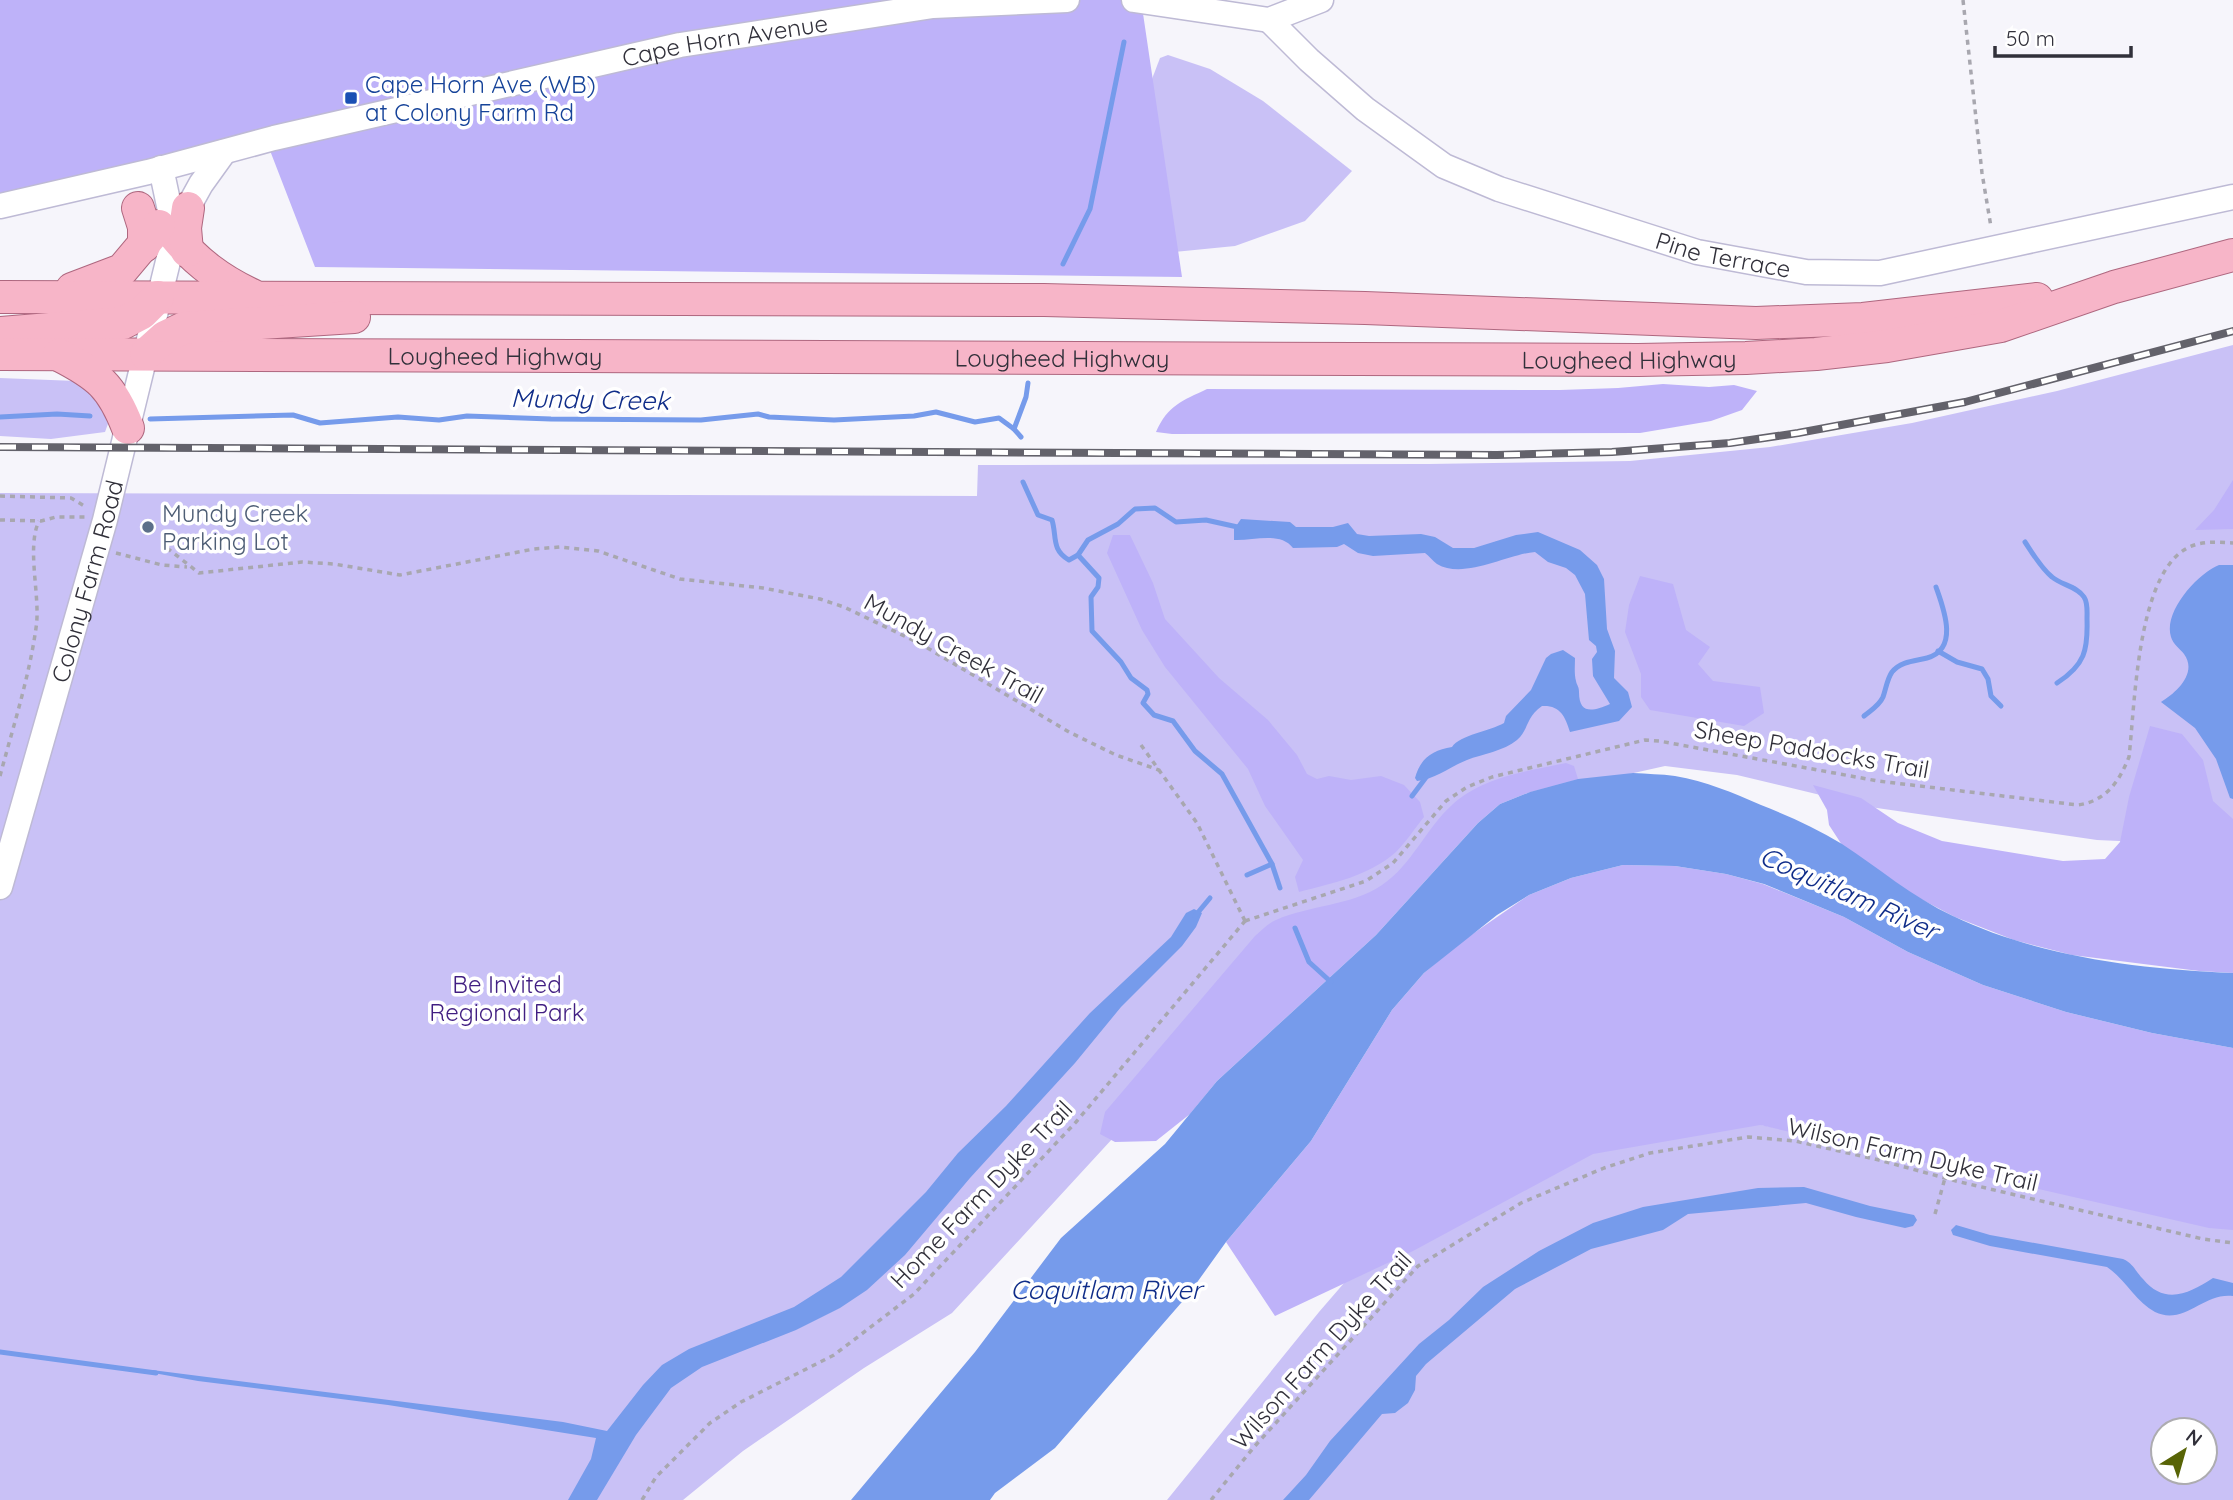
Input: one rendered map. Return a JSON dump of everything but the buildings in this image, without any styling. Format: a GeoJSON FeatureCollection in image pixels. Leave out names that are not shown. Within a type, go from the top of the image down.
{"type":"FeatureCollection","features":[{"type":"Feature","properties":{"kind":"main road","name":"Lougheed Highway"},"geometry":{"type":"LineString","coordinates":[[0,296],[43,296],[164,243],[256,297],[1164,302],[1793,323],[1914,314],[2114,287]]}},
{"type":"Feature","properties":{"kind":"main road"},"geometry":{"type":"LineString","coordinates":[[43,296],[119,272],[164,243]]}},
{"type":"Feature","properties":{"kind":"main road"},"geometry":{"type":"LineString","coordinates":[[164,243],[219,278],[256,297]]}},
{"type":"Feature","properties":{"kind":"main road"},"geometry":{"type":"LineString","coordinates":[[0,333],[123,323],[142,313],[164,243]]}},
{"type":"Feature","properties":{"kind":"main road","name":"Lougheed Highway"},"geometry":{"type":"LineString","coordinates":[[0,354],[1611,360],[1755,358],[1862,349],[2001,326],[2114,287],[2233,256]]}},
{"type":"Feature","properties":{"kind":"main road"},"geometry":{"type":"LineString","coordinates":[[146,354],[165,337],[184,328],[414,314],[600,298]]}},
{"type":"Feature","properties":{"kind":"main road"},"geometry":{"type":"LineString","coordinates":[[58,354],[105,383],[116,398],[128,428]]}},
{"type":"Feature","properties":{"kind":"street","name":"Cape Horn Avenue"},"geometry":{"type":"LineString","coordinates":[[0,206],[154,170],[274,138],[680,45],[933,6],[1067,0]]}},
{"type":"Feature","properties":{"kind":"street"},"geometry":{"type":"LineString","coordinates":[[1134,0],[1269,20],[1321,0]]}},
{"type":"Feature","properties":{"kind":"street","name":"Pine Terrace"},"geometry":{"type":"LineString","coordinates":[[1269,20],[1309,61],[1365,109],[1444,166],[1499,189],[1697,252],[1806,272],[1880,273],[2233,197]]}},
{"type":"Feature","properties":{"kind":"street"},"geometry":{"type":"LineString","coordinates":[[101,182],[164,243],[224,152]]}},
{"type":"Feature","properties":{"kind":"street","name":"Colony Farm Road"},"geometry":{"type":"LineString","coordinates":[[0,887],[105,520],[146,354],[164,243],[154,170]]}},
{"type":"Feature","properties":{"kind":"path"},"geometry":{"type":"LineString","coordinates":[[1963,0],[1982,173],[1994,248]]}},
{"type":"Feature","properties":{"kind":"path"},"geometry":{"type":"LineString","coordinates":[[0,496],[71,498],[105,520]]}},
{"type":"Feature","properties":{"kind":"path"},"geometry":{"type":"LineString","coordinates":[[0,520],[39,521],[57,517],[105,520]]}},
{"type":"Feature","properties":{"kind":"path"},"geometry":{"type":"LineString","coordinates":[[0,776],[19,708],[37,626],[34,536],[39,521]]}},
{"type":"Feature","properties":{"kind":"path","name":"Sheep Paddocks Trail"},"geometry":{"type":"LineString","coordinates":[[1245,921],[1366,881],[1379,874],[1393,863],[1447,801],[1467,787],[1492,777],[1645,740],[1659,740],[1878,781],[2078,805],[2091,803],[2112,789],[2129,757],[2144,628],[2157,584],[2171,562],[2189,548],[2207,542],[2233,543]]}},
{"type":"Feature","properties":{"kind":"path","name":"Mundy Creek Trail"},"geometry":{"type":"LineString","coordinates":[[115,553],[162,565],[189,567],[202,573],[302,562],[334,564],[400,575],[534,549],[560,547],[598,551],[680,579],[793,593],[844,607],[919,643],[1069,732],[1116,755],[1159,770]]}},
{"type":"Feature","properties":{"kind":"path"},"geometry":{"type":"LineString","coordinates":[[167,548],[189,567]]}},
{"type":"Feature","properties":{"kind":"path"},"geometry":{"type":"LineString","coordinates":[[1141,745],[1197,823],[1245,921]]}},
{"type":"Feature","properties":{"kind":"path","name":"Home Farm Dyke Trail"},"geometry":{"type":"LineString","coordinates":[[642,1500],[656,1477],[710,1423],[741,1402],[834,1355],[914,1294],[1076,1122],[1245,921]]}},
{"type":"Feature","properties":{"kind":"path","name":"Wilson Farm Dyke Trail"},"geometry":{"type":"LineString","coordinates":[[1211,1500],[1254,1447],[1418,1266],[1521,1203],[1562,1184],[1650,1153],[1748,1137],[1795,1141],[2203,1239],[2233,1243]]}},
{"type":"Feature","properties":{"kind":"path"},"geometry":{"type":"LineString","coordinates":[[1935,1214],[1945,1178]]}},
{"type":"Feature","properties":{"kind":"green space"},"geometry":{"type":"Polygon","coordinates":[[[1168,55],[1210,69],[1263,101],[1352,171],[1305,221],[1235,246],[1164,253],[1144,100],[1160,58],[1168,55]]]}},
{"type":"Feature","properties":{"kind":"green space","name":"Be Invited Regional Park"},"geometry":{"type":"Polygon","coordinates":[[[2233,345],[2233,855],[2208,845],[2097,840],[1870,807],[1737,775],[1665,766],[1598,781],[1490,799],[1390,914],[1286,950],[952,1313],[864,1368],[743,1451],[683,1500],[0,1500],[0,493],[977,496],[978,465],[1630,461],[1770,447],[1912,423],[2057,391],[2233,345]]]}},
{"type":"Feature","properties":{"kind":"green space"},"geometry":{"type":"Polygon","coordinates":[[[0,378],[76,381],[90,386],[109,421],[105,432],[51,439],[0,436],[0,378]]]}},
{"type":"Feature","properties":{"kind":"green space"},"geometry":{"type":"Polygon","coordinates":[[[1691,1112],[2233,1213],[2233,1500],[1167,1500],[1370,1253],[1498,1170],[1691,1112]]]}},
{"type":"Feature","properties":{"kind":"shaded area"},"geometry":{"type":"Polygon","coordinates":[[[0,0],[1141,0],[1182,277],[315,267],[264,135],[0,197],[0,0]]]}},
{"type":"Feature","properties":{"kind":"shaded area"},"geometry":{"type":"Polygon","coordinates":[[[1663,384],[1709,387],[1734,385],[1757,391],[1742,410],[1711,421],[1640,433],[1156,432],[1171,410],[1207,389],[1560,390],[1663,384]]]}},
{"type":"Feature","properties":{"kind":"shaded area"},"geometry":{"type":"Polygon","coordinates":[[[2233,480],[2233,529],[2195,530],[2214,510],[2233,480]]]}},
{"type":"Feature","properties":{"kind":"shaded area"},"geometry":{"type":"Polygon","coordinates":[[[1113,535],[1130,535],[1153,583],[1165,619],[1219,678],[1268,720],[1297,755],[1307,774],[1317,779],[1329,776],[1351,780],[1381,776],[1404,785],[1420,802],[1424,817],[1396,852],[1362,873],[1299,892],[1295,877],[1303,860],[1265,806],[1248,769],[1165,667],[1142,630],[1107,553],[1113,535]]]}},
{"type":"Feature","properties":{"kind":"shaded area"},"geometry":{"type":"Polygon","coordinates":[[[1640,576],[1673,584],[1686,630],[1710,647],[1698,664],[1713,681],[1760,687],[1764,713],[1744,726],[1650,710],[1641,697],[1641,674],[1625,632],[1629,605],[1640,576]]]}},
{"type":"Feature","properties":{"kind":"shaded area"},"geometry":{"type":"Polygon","coordinates":[[[2150,726],[2182,734],[2203,760],[2213,801],[2233,819],[2233,973],[2072,955],[2014,940],[1955,917],[1915,896],[1842,845],[1829,825],[1827,810],[1813,785],[1861,798],[1898,823],[1942,841],[2063,861],[2105,859],[2120,842],[2129,797],[2150,726]]]}},
{"type":"Feature","properties":{"kind":"shaded area"},"geometry":{"type":"Polygon","coordinates":[[[1566,763],[1574,766],[1578,779],[1530,792],[1500,804],[1478,823],[1376,935],[1217,1081],[1190,1114],[1156,1141],[1115,1142],[1100,1134],[1105,1112],[1255,936],[1273,921],[1370,892],[1393,877],[1443,814],[1464,795],[1506,776],[1566,763]]]}},
{"type":"Feature","properties":{"kind":"shaded area"},"geometry":{"type":"Polygon","coordinates":[[[1623,865],[1675,866],[1726,874],[1763,884],[1844,917],[1908,952],[1983,985],[2066,1012],[2152,1033],[2233,1048],[2233,1230],[2209,1228],[1760,1125],[1593,1154],[1413,1251],[1275,1316],[1226,1242],[1311,1141],[1392,1010],[1424,973],[1461,942],[1529,895],[1571,878],[1623,865]]]}},
{"type":"Feature","properties":{"kind":"water"},"geometry":{"type":"Polygon","coordinates":[[[1241,519],[1290,522],[1296,527],[1333,527],[1348,523],[1357,534],[1421,534],[1435,537],[1453,548],[1474,548],[1516,535],[1538,532],[1580,550],[1597,565],[1604,579],[1607,629],[1615,651],[1614,678],[1628,692],[1632,707],[1619,721],[1570,732],[1561,713],[1553,707],[1542,706],[1533,715],[1521,736],[1512,744],[1417,781],[1415,778],[1420,766],[1433,753],[1504,723],[1506,716],[1531,690],[1546,658],[1551,654],[1563,650],[1575,658],[1575,678],[1584,708],[1592,710],[1610,704],[1593,676],[1592,659],[1597,652],[1596,646],[1589,640],[1585,594],[1575,575],[1566,568],[1548,562],[1535,552],[1460,569],[1437,564],[1425,553],[1373,556],[1358,553],[1344,544],[1337,547],[1293,548],[1274,538],[1234,540],[1234,529],[1241,519]]]}},
{"type":"Feature","properties":{"kind":"water"},"geometry":{"type":"Polygon","coordinates":[[[2219,565],[2233,565],[2233,799],[2230,798],[2216,759],[2195,728],[2161,702],[2179,688],[2188,668],[2188,661],[2171,637],[2172,616],[2192,585],[2219,565]]]}},
{"type":"Feature","properties":{"kind":"water","name":"Coquitlam River"},"geometry":{"type":"Polygon","coordinates":[[[1633,773],[1670,775],[1698,781],[1792,818],[1842,844],[1938,908],[2020,942],[2126,964],[2233,973],[2233,1048],[2152,1033],[2066,1012],[1983,985],[1908,952],[1844,917],[1764,884],[1726,874],[1675,866],[1623,865],[1571,878],[1529,895],[1497,915],[1424,973],[1392,1010],[1311,1141],[1226,1242],[1188,1295],[1055,1448],[995,1493],[990,1500],[851,1500],[975,1352],[1061,1238],[1165,1144],[1217,1081],[1376,935],[1478,823],[1500,804],[1530,792],[1578,779],[1633,773]]]}},
{"type":"Feature","properties":{"kind":"water"},"geometry":{"type":"Polygon","coordinates":[[[1194,909],[1202,913],[1196,927],[1182,946],[1121,1007],[905,1255],[867,1290],[840,1308],[796,1330],[702,1367],[671,1388],[636,1435],[597,1500],[568,1500],[591,1459],[596,1438],[388,1405],[198,1381],[148,1372],[152,1370],[563,1422],[607,1431],[662,1365],[689,1349],[794,1307],[841,1277],[926,1192],[958,1153],[1006,1106],[1090,1013],[1171,937],[1186,913],[1194,909]]]}},
{"type":"Feature","properties":{"kind":"water"},"geometry":{"type":"Polygon","coordinates":[[[1804,1187],[1870,1206],[1914,1215],[1917,1220],[1913,1226],[1905,1228],[1806,1203],[1688,1214],[1663,1230],[1591,1249],[1515,1289],[1426,1364],[1416,1376],[1415,1390],[1408,1403],[1395,1413],[1382,1414],[1309,1500],[1283,1500],[1306,1475],[1330,1441],[1419,1344],[1483,1287],[1539,1251],[1593,1223],[1643,1207],[1758,1188],[1804,1187]]]}},
{"type":"Feature","properties":{"kind":"water"},"geometry":{"type":"Polygon","coordinates":[[[1956,1225],[1990,1235],[2123,1259],[2132,1265],[2151,1287],[2169,1295],[2187,1292],[2213,1278],[2233,1283],[2233,1296],[2213,1299],[2175,1315],[2165,1315],[2148,1308],[2107,1267],[1990,1246],[1953,1235],[1951,1230],[1956,1225]]]}},
{"type":"Feature","properties":{"kind":"waterway"},"geometry":{"type":"LineString","coordinates":[[1063,264],[1090,209],[1124,42]]}},
{"type":"Feature","properties":{"kind":"waterway"},"geometry":{"type":"LineString","coordinates":[[1014,429],[1026,397],[1028,383]]}},
{"type":"Feature","properties":{"kind":"waterway","name":"Mundy Creek"},"geometry":{"type":"LineString","coordinates":[[150,419],[293,415],[320,423],[398,417],[439,420],[467,416],[701,420],[758,414],[769,417],[834,420],[914,416],[936,412],[975,422],[999,418],[1021,437]]}},
{"type":"Feature","properties":{"kind":"waterway","name":"Mundy Creek"},"geometry":{"type":"LineString","coordinates":[[0,417],[57,414],[90,416]]}},
{"type":"Feature","properties":{"kind":"waterway"},"geometry":{"type":"LineString","coordinates":[[1023,482],[1038,515],[1052,520],[1059,552],[1069,560],[1078,555],[1099,578],[1098,587],[1091,597],[1092,631],[1121,662],[1131,678],[1147,690],[1148,694],[1143,703],[1154,715],[1173,721],[1195,751],[1222,774],[1272,864],[1280,888]]}},
{"type":"Feature","properties":{"kind":"waterway"},"geometry":{"type":"LineString","coordinates":[[1078,555],[1088,540],[1118,524],[1135,509],[1155,508],[1176,522],[1206,520],[1242,528]]}},
{"type":"Feature","properties":{"kind":"waterway"},"geometry":{"type":"LineString","coordinates":[[2025,542],[2048,573],[2077,590],[2086,602],[2087,640],[2083,656],[2074,670],[2057,683]]}},
{"type":"Feature","properties":{"kind":"waterway"},"geometry":{"type":"LineString","coordinates":[[1864,716],[1881,700],[1896,668],[1927,658],[1943,646],[1946,637],[1945,616],[1936,587]]}},
{"type":"Feature","properties":{"kind":"waterway"},"geometry":{"type":"LineString","coordinates":[[1938,651],[1957,662],[1982,669],[1988,679],[1991,696],[2001,706]]}},
{"type":"Feature","properties":{"kind":"waterway"},"geometry":{"type":"LineString","coordinates":[[1412,796],[1427,776]]}},
{"type":"Feature","properties":{"kind":"waterway"},"geometry":{"type":"LineString","coordinates":[[1247,875],[1272,864]]}},
{"type":"Feature","properties":{"kind":"waterway"},"geometry":{"type":"LineString","coordinates":[[1195,916],[1210,898]]}},
{"type":"Feature","properties":{"kind":"waterway"},"geometry":{"type":"LineString","coordinates":[[1295,928],[1309,962],[1331,982]]}},
{"type":"Feature","properties":{"kind":"waterway"},"geometry":{"type":"LineString","coordinates":[[0,1352],[156,1373]]}},
{"type":"Feature","properties":{"kind":"railway"},"geometry":{"type":"LineString","coordinates":[[0,447],[1497,455],[1612,452],[1730,443],[1965,402],[2233,331]]}},
{"type":"Feature","properties":{"kind":"place","name":"Cape Horn Ave (WB) at Colony Farm Rd"},"geometry":{"type":"Point","coordinates":[351,98]}},
{"type":"Feature","properties":{"kind":"place","name":"Mundy Creek Parking Lot"},"geometry":{"type":"Point","coordinates":[148,527]}}]}
